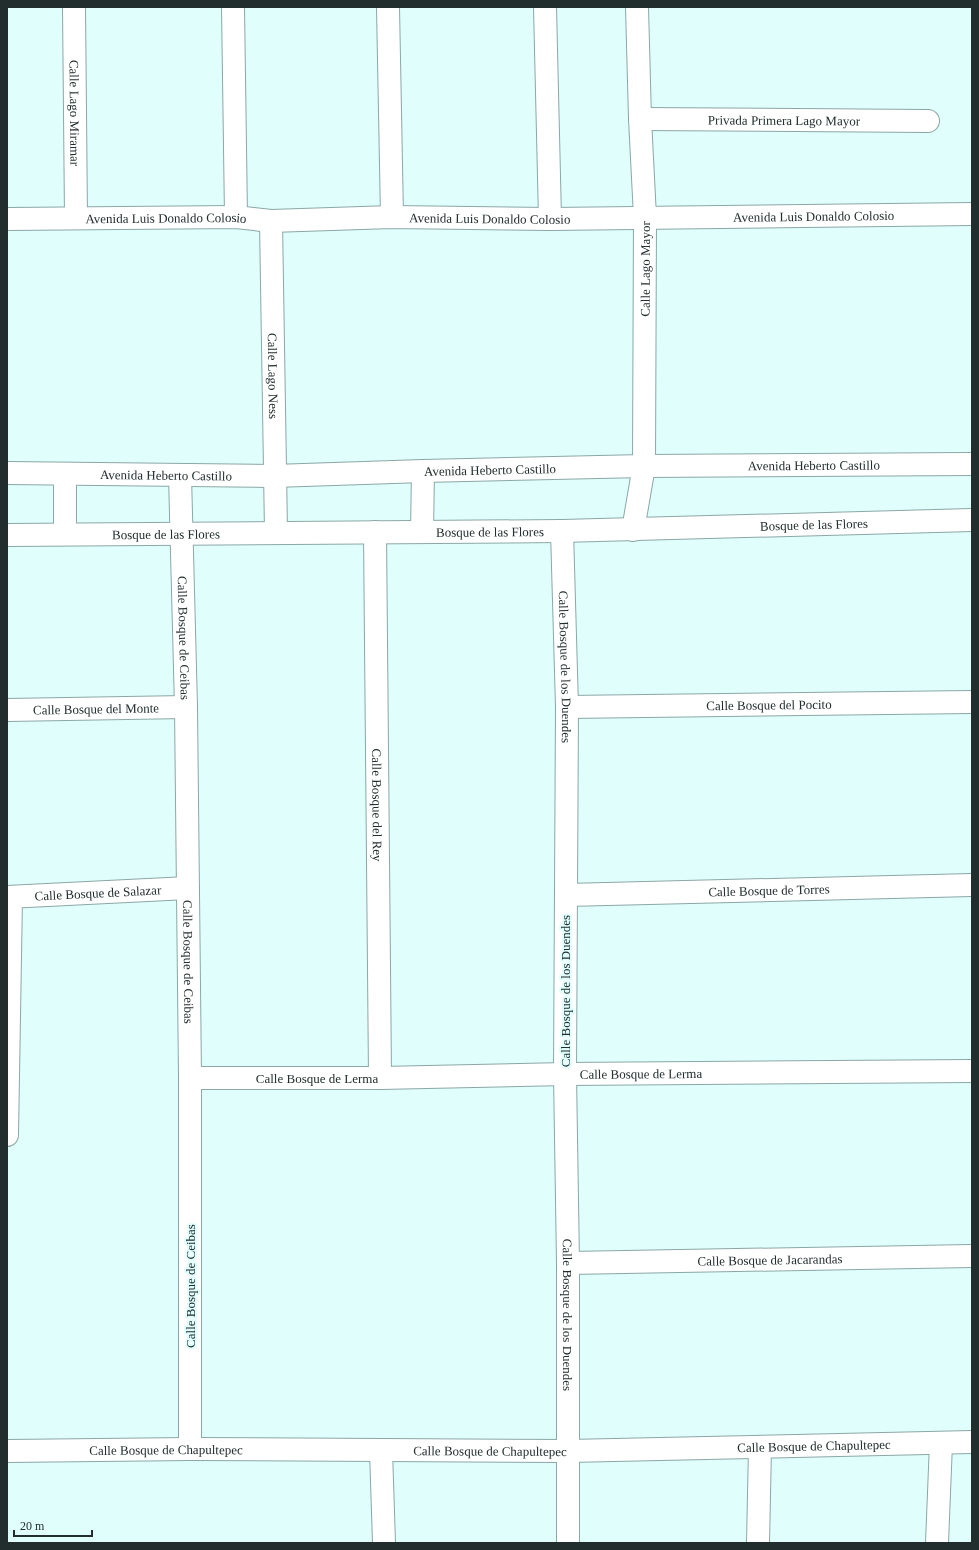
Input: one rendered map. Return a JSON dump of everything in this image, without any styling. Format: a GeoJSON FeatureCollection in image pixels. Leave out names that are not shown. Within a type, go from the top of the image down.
{"type":"FeatureCollection","features":[{"type":"Feature","properties":{"kind":"street","name":"Calle Lago Miramar"},"geometry":{"type":"LineString","coordinates":[[74,7],[76,218]]}},
{"type":"Feature","properties":{"kind":"street"},"geometry":{"type":"LineString","coordinates":[[233,7],[236,217]]}},
{"type":"Feature","properties":{"kind":"street"},"geometry":{"type":"LineString","coordinates":[[388,7],[392,217]]}},
{"type":"Feature","properties":{"kind":"street"},"geometry":{"type":"LineString","coordinates":[[545,7],[550,219]]}},
{"type":"Feature","properties":{"kind":"street","name":"Calle Lago Mayor"},"geometry":{"type":"LineString","coordinates":[[633,530],[644,466],[645,217],[640,119],[637,7]]}},
{"type":"Feature","properties":{"kind":"street","name":"Privada Primera Lago Mayor"},"geometry":{"type":"LineString","coordinates":[[640,119],[928,121]]}},
{"type":"Feature","properties":{"kind":"street","name":"Avenida Luis Donaldo Colosio"},"geometry":{"type":"LineString","coordinates":[[7,219],[236,217],[271,221],[392,217],[550,219],[972,214]]}},
{"type":"Feature","properties":{"kind":"street","name":"Calle Lago Ness"},"geometry":{"type":"LineString","coordinates":[[271,221],[276,532]]}},
{"type":"Feature","properties":{"kind":"street","name":"Avenida Heberto Castillo"},"geometry":{"type":"LineString","coordinates":[[7,473],[274,476],[644,466],[972,464]]}},
{"type":"Feature","properties":{"kind":"street"},"geometry":{"type":"LineString","coordinates":[[422,532],[423,471]]}},
{"type":"Feature","properties":{"kind":"street"},"geometry":{"type":"LineString","coordinates":[[64,534],[65,474]]}},
{"type":"Feature","properties":{"kind":"street","name":"Calle Bosque de Ceibas"},"geometry":{"type":"LineString","coordinates":[[180,475],[186,707],[190,1078],[190,1449]]}},
{"type":"Feature","properties":{"kind":"street","name":"Bosque de las Flores"},"geometry":{"type":"LineString","coordinates":[[7,535],[633,530],[972,520]]}},
{"type":"Feature","properties":{"kind":"street","name":"Calle Bosque de los Duendes"},"geometry":{"type":"LineString","coordinates":[[562,531],[567,707],[565,1074],[568,1263],[568,1543]]}},
{"type":"Feature","properties":{"kind":"street","name":"Calle Bosque del Rey"},"geometry":{"type":"LineString","coordinates":[[375,532],[380,1078]]}},
{"type":"Feature","properties":{"kind":"street","name":"Calle Bosque del Pocito"},"geometry":{"type":"LineString","coordinates":[[567,707],[972,702]]}},
{"type":"Feature","properties":{"kind":"street","name":"Calle Bosque del Monte"},"geometry":{"type":"LineString","coordinates":[[7,710],[186,707]]}},
{"type":"Feature","properties":{"kind":"street","name":"Calle Bosque de Torres"},"geometry":{"type":"LineString","coordinates":[[566,895],[972,885]]}},
{"type":"Feature","properties":{"kind":"street","name":"Calle Bosque de Salazar"},"geometry":{"type":"LineString","coordinates":[[9,897],[188,888]]}},
{"type":"Feature","properties":{"kind":"street"},"geometry":{"type":"LineString","coordinates":[[7,1135],[9,897]]}},
{"type":"Feature","properties":{"kind":"street","name":"Calle Bosque de Lerma"},"geometry":{"type":"LineString","coordinates":[[190,1078],[380,1078],[565,1074],[972,1071]]}},
{"type":"Feature","properties":{"kind":"street","name":"Calle Bosque de Jacarandas"},"geometry":{"type":"LineString","coordinates":[[568,1263],[972,1256]]}},
{"type":"Feature","properties":{"kind":"street","name":"Calle Bosque de Chapultepec"},"geometry":{"type":"LineString","coordinates":[[7,1451],[190,1449],[568,1451],[972,1442]]}},
{"type":"Feature","properties":{"kind":"street"},"geometry":{"type":"LineString","coordinates":[[937,1543],[941,1443]]}},
{"type":"Feature","properties":{"kind":"street"},"geometry":{"type":"LineString","coordinates":[[758,1543],[760,1447]]}},
{"type":"Feature","properties":{"kind":"street"},"geometry":{"type":"LineString","coordinates":[[381,1450],[384,1543]]}}]}
